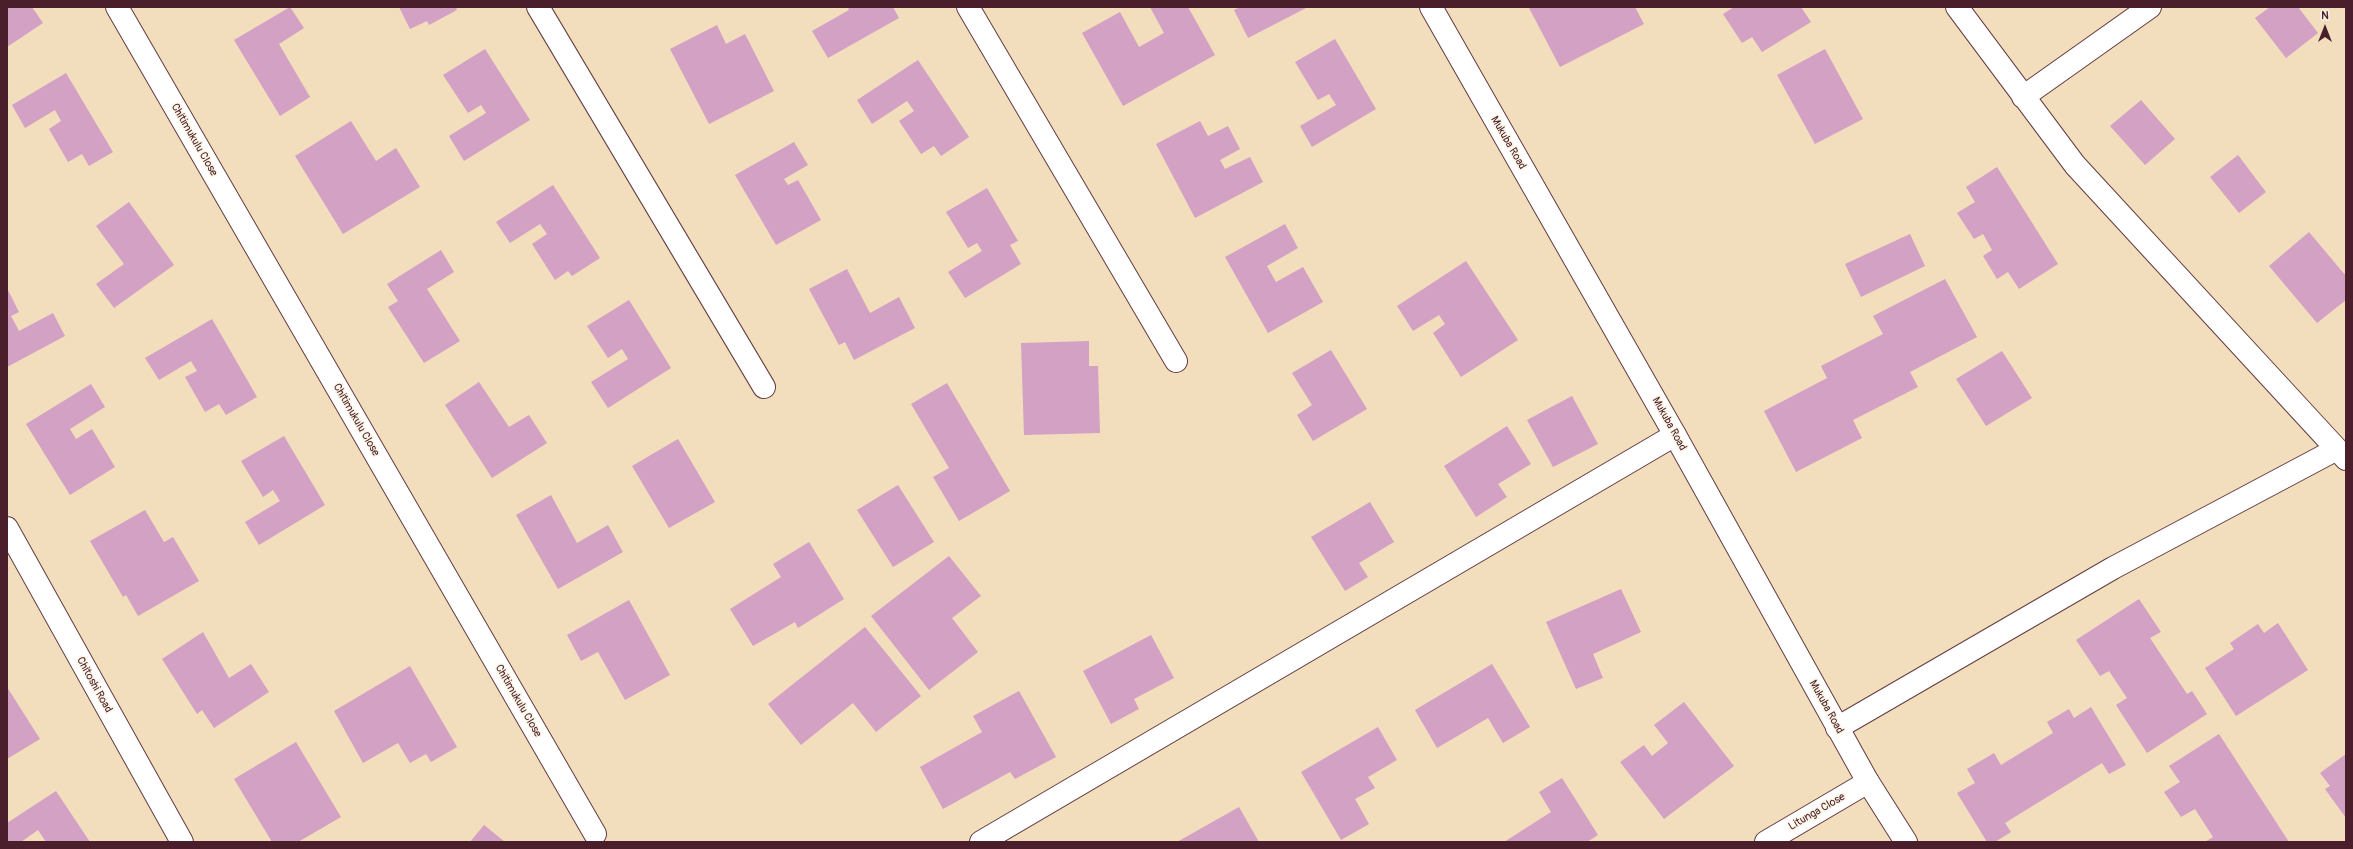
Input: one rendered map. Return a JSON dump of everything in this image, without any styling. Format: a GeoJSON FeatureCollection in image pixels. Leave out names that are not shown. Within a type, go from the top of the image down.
{"type":"FeatureCollection","features":[{"type":"Feature","properties":{"kind":"street","name":"Chitimukulu Close"},"geometry":{"type":"LineString","coordinates":[[117,7],[595,834]]}},
{"type":"Feature","properties":{"kind":"street"},"geometry":{"type":"LineString","coordinates":[[538,7],[764,387]]}},
{"type":"Feature","properties":{"kind":"street"},"geometry":{"type":"LineString","coordinates":[[968,7],[1176,361]]}},
{"type":"Feature","properties":{"kind":"street","name":"Mukuba Road"},"geometry":{"type":"LineString","coordinates":[[1431,7],[1675,435],[1868,782],[1906,842]]}},
{"type":"Feature","properties":{"kind":"street"},"geometry":{"type":"LineString","coordinates":[[1838,728],[2112,568],[2341,454],[2075,166],[1957,7]]}},
{"type":"Feature","properties":{"kind":"street"},"geometry":{"type":"LineString","coordinates":[[2024,97],[2150,7]]}},
{"type":"Feature","properties":{"kind":"street"},"geometry":{"type":"LineString","coordinates":[[981,842],[1675,435]]}},
{"type":"Feature","properties":{"kind":"street","name":"Chitoshi Road"},"geometry":{"type":"LineString","coordinates":[[7,528],[182,842]]}},
{"type":"Feature","properties":{"kind":"street","name":"Litunga Close"},"geometry":{"type":"LineString","coordinates":[[1766,842],[1868,782]]}},
{"type":"Feature","properties":{"kind":"building"},"geometry":{"type":"Polygon","coordinates":[[[7,7],[32,7],[43,23],[7,47],[7,7]]]}},
{"type":"Feature","properties":{"kind":"building"},"geometry":{"type":"Polygon","coordinates":[[[290,7],[304,28],[279,44],[310,97],[280,116],[234,40],[290,7]]]}},
{"type":"Feature","properties":{"kind":"building"},"geometry":{"type":"Polygon","coordinates":[[[399,7],[456,7],[457,10],[429,25],[427,21],[410,29],[399,7]]]}},
{"type":"Feature","properties":{"kind":"building"},"geometry":{"type":"Polygon","coordinates":[[[848,7],[893,7],[899,18],[828,58],[812,31],[849,10],[848,7]]]}},
{"type":"Feature","properties":{"kind":"building"},"geometry":{"type":"Polygon","coordinates":[[[1150,7],[1188,7],[1215,55],[1123,106],[1082,33],[1120,12],[1139,47],[1164,33],[1150,7]]]}},
{"type":"Feature","properties":{"kind":"building"},"geometry":{"type":"Polygon","coordinates":[[[1240,7],[1308,7],[1248,38],[1234,10],[1240,7]]]}},
{"type":"Feature","properties":{"kind":"building"},"geometry":{"type":"Polygon","coordinates":[[[1635,7],[1644,24],[1560,67],[1529,8],[1635,7]]]}},
{"type":"Feature","properties":{"kind":"building"},"geometry":{"type":"Polygon","coordinates":[[[1734,7],[1801,7],[1811,22],[1762,52],[1752,37],[1742,43],[1723,14],[1734,7]]]}},
{"type":"Feature","properties":{"kind":"building"},"geometry":{"type":"Polygon","coordinates":[[[2270,7],[2298,7],[2318,33],[2286,58],[2255,18],[2270,7]]]}},
{"type":"Feature","properties":{"kind":"building"},"geometry":{"type":"Polygon","coordinates":[[[717,25],[726,44],[745,34],[774,91],[709,124],[670,49],[717,25]]]}},
{"type":"Feature","properties":{"kind":"building"},"geometry":{"type":"Polygon","coordinates":[[[1335,39],[1376,109],[1312,147],[1300,126],[1336,105],[1329,94],[1318,100],[1295,62],[1335,39]]]}},
{"type":"Feature","properties":{"kind":"building"},"geometry":{"type":"Polygon","coordinates":[[[485,49],[530,120],[464,161],[449,136],[486,113],[481,105],[468,113],[443,75],[485,49]]]}},
{"type":"Feature","properties":{"kind":"building"},"geometry":{"type":"Polygon","coordinates":[[[1825,49],[1863,119],[1815,144],[1777,75],[1825,49]]]}},
{"type":"Feature","properties":{"kind":"building"},"geometry":{"type":"Polygon","coordinates":[[[918,60],[969,137],[941,156],[934,146],[921,154],[899,121],[914,111],[907,101],[872,124],[857,100],[918,60]]]}},
{"type":"Feature","properties":{"kind":"building"},"geometry":{"type":"Polygon","coordinates":[[[66,73],[113,152],[89,166],[82,154],[68,162],[49,129],[61,121],[55,110],[25,128],[12,105],[66,73]]]}},
{"type":"Feature","properties":{"kind":"building"},"geometry":{"type":"Polygon","coordinates":[[[2141,100],[2175,139],[2145,165],[2110,126],[2141,100]]]}},
{"type":"Feature","properties":{"kind":"building"},"geometry":{"type":"Polygon","coordinates":[[[351,121],[376,161],[396,148],[420,187],[343,234],[295,156],[351,121]]]}},
{"type":"Feature","properties":{"kind":"building"},"geometry":{"type":"Polygon","coordinates":[[[1200,121],[1208,136],[1228,126],[1240,149],[1220,160],[1225,169],[1250,157],[1263,182],[1195,218],[1156,144],[1200,121]]]}},
{"type":"Feature","properties":{"kind":"building"},"geometry":{"type":"Polygon","coordinates":[[[794,142],[808,165],[784,179],[788,185],[798,180],[821,220],[776,245],[735,175],[794,142]]]}},
{"type":"Feature","properties":{"kind":"building"},"geometry":{"type":"Polygon","coordinates":[[[2238,155],[2266,192],[2239,213],[2210,177],[2238,155]]]}},
{"type":"Feature","properties":{"kind":"building"},"geometry":{"type":"Polygon","coordinates":[[[1997,167],[2058,264],[2019,289],[2008,272],[1997,279],[1983,256],[1992,250],[1983,234],[1974,239],[1957,213],[1975,202],[1966,187],[1997,167]]]}},
{"type":"Feature","properties":{"kind":"building"},"geometry":{"type":"Polygon","coordinates":[[[553,185],[600,258],[572,276],[568,271],[555,280],[532,244],[547,234],[540,224],[510,243],[496,222],[553,185]]]}},
{"type":"Feature","properties":{"kind":"building"},"geometry":{"type":"Polygon","coordinates":[[[987,188],[1018,241],[1010,245],[1021,264],[965,298],[948,272],[982,251],[977,243],[968,248],[946,212],[987,188]]]}},
{"type":"Feature","properties":{"kind":"building"},"geometry":{"type":"Polygon","coordinates":[[[129,202],[174,265],[114,308],[96,284],[124,264],[96,226],[129,202]]]}},
{"type":"Feature","properties":{"kind":"building"},"geometry":{"type":"Polygon","coordinates":[[[1285,224],[1298,248],[1267,266],[1276,282],[1303,267],[1323,302],[1268,333],[1225,257],[1285,224]]]}},
{"type":"Feature","properties":{"kind":"building"},"geometry":{"type":"Polygon","coordinates":[[[2309,232],[2346,276],[2346,300],[2317,323],[2269,266],[2309,232]]]}},
{"type":"Feature","properties":{"kind":"building"},"geometry":{"type":"Polygon","coordinates":[[[1910,234],[1925,266],[1861,297],[1845,264],[1910,234]]]}},
{"type":"Feature","properties":{"kind":"building"},"geometry":{"type":"Polygon","coordinates":[[[441,250],[454,272],[427,289],[460,341],[424,363],[388,307],[398,301],[387,284],[441,250]]]}},
{"type":"Feature","properties":{"kind":"building"},"geometry":{"type":"Polygon","coordinates":[[[1466,261],[1518,340],[1461,377],[1433,333],[1445,324],[1439,315],[1413,331],[1397,306],[1466,261]]]}},
{"type":"Feature","properties":{"kind":"building"},"geometry":{"type":"Polygon","coordinates":[[[847,269],[870,313],[899,297],[915,328],[854,360],[845,342],[839,345],[809,289],[847,269]]]}},
{"type":"Feature","properties":{"kind":"building"},"geometry":{"type":"Polygon","coordinates":[[[1945,279],[1977,337],[1910,372],[1918,387],[1853,420],[1862,438],[1796,472],[1764,411],[1827,378],[1821,366],[1883,334],[1873,316],[1945,279]]]}},
{"type":"Feature","properties":{"kind":"building"},"geometry":{"type":"Polygon","coordinates":[[[7,288],[19,312],[11,316],[19,331],[53,313],[65,336],[7,367],[7,288]]]}},
{"type":"Feature","properties":{"kind":"building"},"geometry":{"type":"Polygon","coordinates":[[[629,300],[671,368],[608,408],[591,382],[628,359],[622,349],[608,358],[587,326],[629,300]]]}},
{"type":"Feature","properties":{"kind":"building"},"geometry":{"type":"Polygon","coordinates":[[[212,319],[257,397],[226,415],[219,404],[205,412],[185,377],[197,371],[191,361],[159,380],[145,358],[212,319]]]}},
{"type":"Feature","properties":{"kind":"building"},"geometry":{"type":"Polygon","coordinates":[[[1089,341],[1089,366],[1098,366],[1100,433],[1024,435],[1021,343],[1089,341]]]}},
{"type":"Feature","properties":{"kind":"building"},"geometry":{"type":"Polygon","coordinates":[[[1331,350],[1367,409],[1313,441],[1297,415],[1312,405],[1292,373],[1331,350]]]}},
{"type":"Feature","properties":{"kind":"building"},"geometry":{"type":"Polygon","coordinates":[[[2002,351],[2032,398],[1986,426],[1956,379],[2002,351]]]}},
{"type":"Feature","properties":{"kind":"building"},"geometry":{"type":"Polygon","coordinates":[[[479,382],[509,427],[529,415],[547,443],[492,478],[445,405],[479,382]]]}},
{"type":"Feature","properties":{"kind":"building"},"geometry":{"type":"Polygon","coordinates":[[[947,383],[1010,491],[959,521],[933,477],[949,468],[911,404],[947,383]]]}},
{"type":"Feature","properties":{"kind":"building"},"geometry":{"type":"Polygon","coordinates":[[[91,384],[105,407],[70,429],[76,439],[92,429],[115,467],[70,495],[26,424],[91,384]]]}},
{"type":"Feature","properties":{"kind":"building"},"geometry":{"type":"Polygon","coordinates":[[[1572,396],[1598,444],[1553,467],[1527,420],[1572,396]]]}},
{"type":"Feature","properties":{"kind":"building"},"geometry":{"type":"Polygon","coordinates":[[[1507,426],[1531,464],[1498,484],[1507,497],[1476,517],[1444,466],[1507,426]]]}},
{"type":"Feature","properties":{"kind":"building"},"geometry":{"type":"Polygon","coordinates":[[[284,436],[325,505],[259,545],[245,522],[280,501],[273,490],[263,497],[241,461],[284,436]]]}},
{"type":"Feature","properties":{"kind":"building"},"geometry":{"type":"Polygon","coordinates":[[[678,439],[715,502],[669,528],[632,466],[678,439]]]}},
{"type":"Feature","properties":{"kind":"building"},"geometry":{"type":"Polygon","coordinates":[[[898,485],[934,542],[893,567],[857,510],[898,485]]]}},
{"type":"Feature","properties":{"kind":"building"},"geometry":{"type":"Polygon","coordinates":[[[551,495],[577,543],[608,525],[623,552],[558,589],[516,515],[551,495]]]}},
{"type":"Feature","properties":{"kind":"building"},"geometry":{"type":"Polygon","coordinates":[[[1370,502],[1394,542],[1359,563],[1368,577],[1345,591],[1311,537],[1370,502]]]}},
{"type":"Feature","properties":{"kind":"building"},"geometry":{"type":"Polygon","coordinates":[[[145,510],[164,542],[173,537],[199,581],[138,616],[126,595],[123,597],[90,541],[145,510]]]}},
{"type":"Feature","properties":{"kind":"building"},"geometry":{"type":"Polygon","coordinates":[[[809,542],[844,599],[798,628],[795,622],[753,646],[730,609],[781,577],[773,564],[809,542]]]}},
{"type":"Feature","properties":{"kind":"building"},"geometry":{"type":"Polygon","coordinates":[[[949,556],[981,596],[952,618],[978,652],[929,690],[871,616],[949,556]]]}},
{"type":"Feature","properties":{"kind":"building"},"geometry":{"type":"Polygon","coordinates":[[[1621,589],[1641,632],[1593,654],[1603,678],[1576,689],[1546,622],[1621,589]]]}},
{"type":"Feature","properties":{"kind":"building"},"geometry":{"type":"Polygon","coordinates":[[[2139,599],[2161,632],[2150,638],[2187,694],[2192,691],[2207,714],[2147,753],[2116,705],[2127,698],[2109,671],[2100,676],[2076,640],[2139,599]]]}},
{"type":"Feature","properties":{"kind":"building"},"geometry":{"type":"Polygon","coordinates":[[[629,600],[670,675],[625,700],[598,652],[581,661],[567,635],[629,600]]]}},
{"type":"Feature","properties":{"kind":"building"},"geometry":{"type":"Polygon","coordinates":[[[2278,623],[2308,670],[2236,716],[2205,668],[2234,649],[2230,643],[2258,624],[2264,633],[2278,623]]]}},
{"type":"Feature","properties":{"kind":"building"},"geometry":{"type":"Polygon","coordinates":[[[865,627],[921,696],[876,732],[853,703],[801,745],[768,704],[865,627]]]}},
{"type":"Feature","properties":{"kind":"building"},"geometry":{"type":"Polygon","coordinates":[[[203,632],[229,678],[251,664],[269,692],[214,728],[202,710],[197,714],[162,659],[203,632]]]}},
{"type":"Feature","properties":{"kind":"building"},"geometry":{"type":"Polygon","coordinates":[[[1151,635],[1174,678],[1134,699],[1139,709],[1111,724],[1083,671],[1151,635]]]}},
{"type":"Feature","properties":{"kind":"building"},"geometry":{"type":"Polygon","coordinates":[[[1492,664],[1530,727],[1503,743],[1488,718],[1437,748],[1415,710],[1492,664]]]}},
{"type":"Feature","properties":{"kind":"building"},"geometry":{"type":"Polygon","coordinates":[[[410,666],[457,747],[431,762],[426,754],[410,763],[398,743],[363,763],[334,711],[410,666]]]}},
{"type":"Feature","properties":{"kind":"building"},"geometry":{"type":"Polygon","coordinates":[[[7,687],[40,739],[7,759],[7,687]]]}},
{"type":"Feature","properties":{"kind":"building"},"geometry":{"type":"Polygon","coordinates":[[[1019,691],[1056,757],[1015,779],[1010,772],[943,809],[920,767],[982,732],[973,716],[1019,691]]]}},
{"type":"Feature","properties":{"kind":"building"},"geometry":{"type":"Polygon","coordinates":[[[1684,702],[1734,766],[1664,819],[1620,762],[1644,745],[1652,756],[1668,743],[1654,725],[1684,702]]]}},
{"type":"Feature","properties":{"kind":"building"},"geometry":{"type":"Polygon","coordinates":[[[2091,707],[2126,765],[2109,774],[2102,763],[2005,823],[2011,832],[1995,842],[1987,842],[1957,793],[1975,783],[1967,769],[1994,753],[2001,765],[2053,733],[2047,722],[2069,709],[2074,718],[2091,707]]]}},
{"type":"Feature","properties":{"kind":"building"},"geometry":{"type":"Polygon","coordinates":[[[1378,727],[1397,760],[1368,777],[1375,788],[1355,799],[1369,824],[1341,840],[1301,772],[1378,727]]]}},
{"type":"Feature","properties":{"kind":"building"},"geometry":{"type":"Polygon","coordinates":[[[2219,734],[2289,842],[2205,842],[2213,837],[2195,809],[2181,817],[2164,792],[2180,782],[2169,766],[2219,734]]]}},
{"type":"Feature","properties":{"kind":"building"},"geometry":{"type":"Polygon","coordinates":[[[296,742],[341,817],[298,842],[272,842],[234,779],[296,742]]]}},
{"type":"Feature","properties":{"kind":"building"},"geometry":{"type":"Polygon","coordinates":[[[2346,754],[2346,818],[2325,789],[2330,786],[2320,773],[2346,754]]]}},
{"type":"Feature","properties":{"kind":"building"},"geometry":{"type":"Polygon","coordinates":[[[1562,778],[1598,835],[1587,842],[1504,842],[1551,812],[1539,792],[1562,778]]]}},
{"type":"Feature","properties":{"kind":"building"},"geometry":{"type":"Polygon","coordinates":[[[56,791],[90,842],[46,842],[38,830],[21,842],[7,842],[7,823],[56,791]]]}},
{"type":"Feature","properties":{"kind":"building"},"geometry":{"type":"Polygon","coordinates":[[[1239,807],[1259,842],[1177,842],[1239,807]]]}},
{"type":"Feature","properties":{"kind":"building"},"geometry":{"type":"Polygon","coordinates":[[[484,825],[505,842],[470,842],[484,825]]]}}]}
